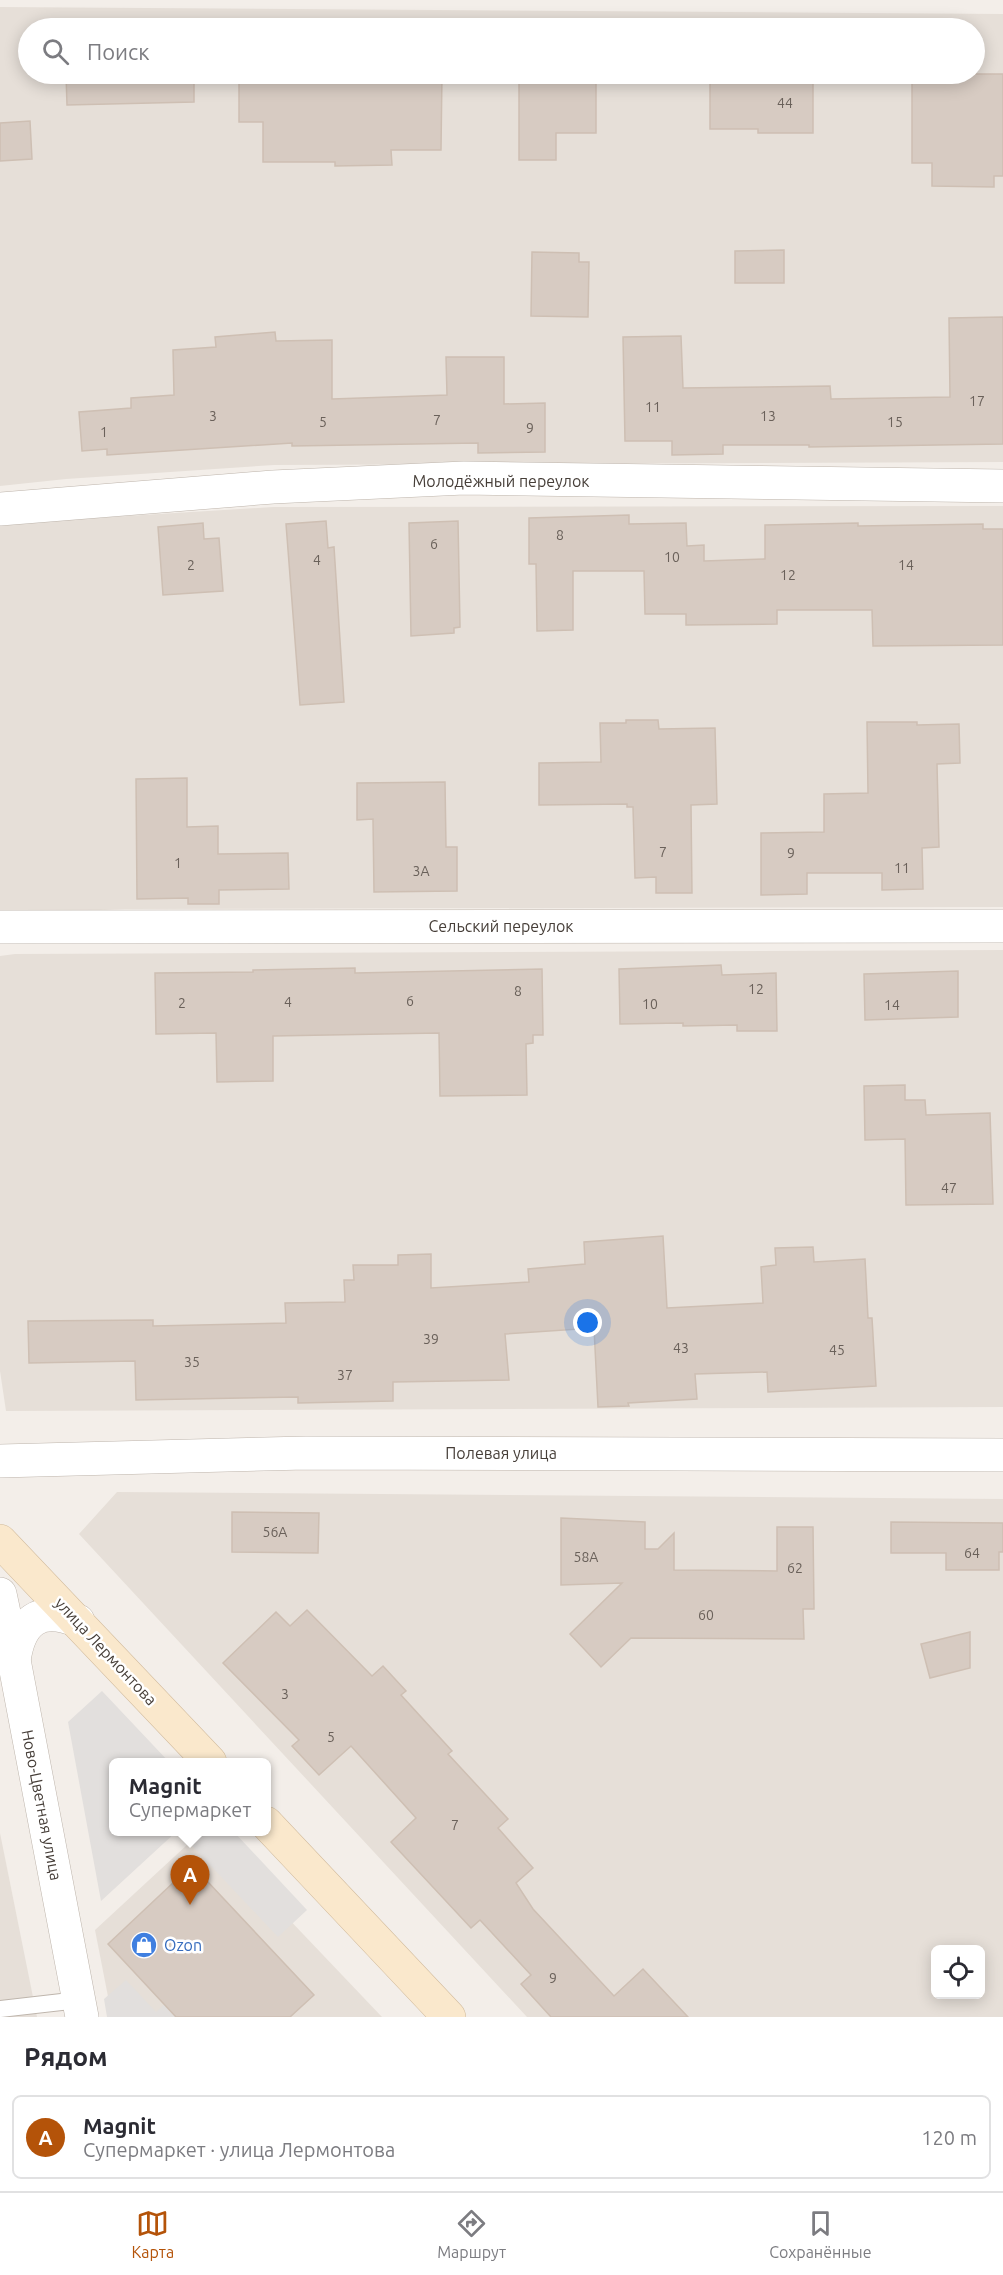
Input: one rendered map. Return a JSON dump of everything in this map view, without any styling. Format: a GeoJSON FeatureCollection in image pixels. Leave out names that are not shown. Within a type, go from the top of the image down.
{"type":"FeatureCollection","features":[{"type":"Feature","properties":{"kind":"main road","name":"улица Лермонтова"},"geometry":{"type":"LineString","coordinates":[[0,1541],[206,1758]]}},
{"type":"Feature","properties":{"kind":"main road"},"geometry":{"type":"LineString","coordinates":[[271,1827],[449,2017]]}},
{"type":"Feature","properties":{"kind":"street","name":"Молодёжный переулок"},"geometry":{"type":"LineString","coordinates":[[0,508],[273,487],[464,478],[1003,486]]}},
{"type":"Feature","properties":{"kind":"street","name":"Сельский переулок"},"geometry":{"type":"LineString","coordinates":[[0,927],[1003,926]]}},
{"type":"Feature","properties":{"kind":"street","name":"Полевая улица"},"geometry":{"type":"LineString","coordinates":[[0,1461],[306,1453],[1003,1455]]}},
{"type":"Feature","properties":{"kind":"street","name":"Ново-Цветная улица"},"geometry":{"type":"LineString","coordinates":[[0,1594],[81,2008]]}},
{"type":"Feature","properties":{"kind":"street"},"geometry":{"type":"LineString","coordinates":[[14,1660],[20,1633],[28,1623],[52,1614],[78,1621]]}},
{"type":"Feature","properties":{"kind":"lane"},"geometry":{"type":"LineString","coordinates":[[0,2009],[81,2008]]}},
{"type":"Feature","properties":{"kind":"shaded area"},"geometry":{"type":"Polygon","coordinates":[[[0,7],[1003,14],[1003,462],[274,465],[66,479],[0,486],[0,7]]]}},
{"type":"Feature","properties":{"kind":"shaded area"},"geometry":{"type":"Polygon","coordinates":[[[1003,506],[1003,907],[125,909],[0,914],[0,526],[30,522],[273,507],[1003,506]]]}},
{"type":"Feature","properties":{"kind":"shaded area"},"geometry":{"type":"Polygon","coordinates":[[[1003,950],[1003,1407],[6,1411],[0,1371],[0,956],[15,954],[1003,950]]]}},
{"type":"Feature","properties":{"kind":"shaded area"},"geometry":{"type":"Polygon","coordinates":[[[117,1492],[1003,1499],[1003,2017],[527,2017],[79,1534],[117,1492]]]}},
{"type":"Feature","properties":{"kind":"shaded area"},"geometry":{"type":"Polygon","coordinates":[[[102,1691],[165,1758],[109,1758],[109,1836],[172,1836],[101,1901],[68,1722],[102,1691]]]}},
{"type":"Feature","properties":{"kind":"shaded area"},"geometry":{"type":"Polygon","coordinates":[[[0,1833],[37,2017],[0,2017],[0,1833]]]}},
{"type":"Feature","properties":{"kind":"shaded area"},"geometry":{"type":"Polygon","coordinates":[[[183,1836],[238,1836],[307,1910],[278,1937],[183,1836]]]}},
{"type":"Feature","properties":{"kind":"shaded area"},"geometry":{"type":"Polygon","coordinates":[[[197,1836],[210,1836],[382,2017],[112,2017],[95,1930],[197,1836]]]}},
{"type":"Feature","properties":{"kind":"shaded area"},"geometry":{"type":"Polygon","coordinates":[[[126,1980],[156,2012],[169,2000],[186,2017],[107,2017],[104,1999],[126,1980]]]}},
{"type":"Feature","properties":{"kind":"building"},"geometry":{"type":"Polygon","coordinates":[[[985,74],[1003,74],[1003,176],[994,176],[994,187],[932,186],[932,163],[912,163],[912,84],[985,84],[985,74]]]}},
{"type":"Feature","properties":{"kind":"building"},"geometry":{"type":"Polygon","coordinates":[[[66,84],[194,84],[194,102],[67,105],[66,84]]]}},
{"type":"Feature","properties":{"kind":"building"},"geometry":{"type":"Polygon","coordinates":[[[239,84],[442,84],[441,150],[391,150],[392,165],[335,166],[335,162],[263,162],[263,122],[239,122],[239,84]]]}},
{"type":"Feature","properties":{"kind":"building"},"geometry":{"type":"Polygon","coordinates":[[[519,84],[596,84],[596,133],[556,133],[556,160],[519,160],[519,84]]]}},
{"type":"Feature","properties":{"kind":"building"},"geometry":{"type":"Polygon","coordinates":[[[710,84],[813,84],[813,133],[758,133],[758,129],[710,129],[710,84]]]}},
{"type":"Feature","properties":{"kind":"building"},"geometry":{"type":"Polygon","coordinates":[[[30,121],[32,159],[0,161],[0,123],[30,121]]]}},
{"type":"Feature","properties":{"kind":"building"},"geometry":{"type":"Polygon","coordinates":[[[784,250],[784,283],[735,283],[735,251],[784,250]]]}},
{"type":"Feature","properties":{"kind":"building"},"geometry":{"type":"Polygon","coordinates":[[[532,252],[579,253],[579,262],[589,262],[588,317],[531,316],[532,252]]]}},
{"type":"Feature","properties":{"kind":"building"},"geometry":{"type":"Polygon","coordinates":[[[1003,317],[1003,444],[809,447],[809,445],[723,445],[723,454],[672,455],[672,441],[625,441],[623,337],[681,336],[683,388],[830,386],[831,399],[950,397],[949,318],[1003,317]]]}},
{"type":"Feature","properties":{"kind":"building"},"geometry":{"type":"Polygon","coordinates":[[[275,332],[276,341],[332,340],[332,399],[447,395],[446,357],[504,357],[504,404],[545,403],[545,452],[478,453],[478,443],[292,446],[292,443],[107,455],[107,449],[82,451],[79,412],[131,408],[131,398],[174,395],[173,350],[216,347],[215,337],[275,332]]]}},
{"type":"Feature","properties":{"kind":"building"},"geometry":{"type":"Polygon","coordinates":[[[629,515],[629,524],[686,523],[687,546],[704,545],[704,561],[765,559],[765,525],[983,524],[983,529],[1003,529],[1003,645],[873,646],[872,610],[777,610],[777,624],[686,625],[686,614],[645,614],[644,571],[573,571],[573,630],[537,631],[536,564],[529,564],[529,518],[629,515]]]}},
{"type":"Feature","properties":{"kind":"building"},"geometry":{"type":"Polygon","coordinates":[[[326,521],[328,548],[334,547],[344,702],[300,705],[286,524],[326,521]]]}},
{"type":"Feature","properties":{"kind":"building"},"geometry":{"type":"Polygon","coordinates":[[[458,521],[460,627],[454,628],[454,633],[411,636],[409,523],[458,521]]]}},
{"type":"Feature","properties":{"kind":"building"},"geometry":{"type":"Polygon","coordinates":[[[203,523],[204,539],[219,538],[223,591],[163,595],[158,527],[203,523]]]}},
{"type":"Feature","properties":{"kind":"building"},"geometry":{"type":"Polygon","coordinates":[[[626,720],[658,720],[659,729],[715,728],[717,804],[691,805],[692,893],[656,893],[656,877],[635,878],[633,807],[627,807],[627,804],[539,805],[539,763],[601,762],[600,723],[626,723],[626,720]]]}},
{"type":"Feature","properties":{"kind":"building"},"geometry":{"type":"Polygon","coordinates":[[[867,722],[917,722],[917,725],[959,724],[960,763],[937,764],[939,847],[922,848],[923,889],[882,890],[882,873],[807,873],[807,894],[761,895],[761,833],[824,832],[824,794],[868,793],[867,722]]]}},
{"type":"Feature","properties":{"kind":"building"},"geometry":{"type":"Polygon","coordinates":[[[187,778],[187,827],[218,826],[218,854],[288,853],[289,889],[219,890],[219,904],[188,904],[188,898],[137,899],[136,779],[187,778]]]}},
{"type":"Feature","properties":{"kind":"building"},"geometry":{"type":"Polygon","coordinates":[[[445,782],[446,847],[457,847],[457,891],[374,892],[373,819],[357,820],[357,783],[445,782]]]}},
{"type":"Feature","properties":{"kind":"building"},"geometry":{"type":"Polygon","coordinates":[[[721,965],[722,975],[776,973],[777,1031],[737,1031],[737,1025],[620,1024],[619,969],[721,965]]]}},
{"type":"Feature","properties":{"kind":"building"},"geometry":{"type":"Polygon","coordinates":[[[355,968],[355,973],[542,969],[543,1035],[533,1035],[533,1043],[526,1044],[527,1095],[440,1096],[439,1033],[273,1036],[273,1081],[217,1082],[216,1033],[156,1034],[155,973],[355,968]]]}},
{"type":"Feature","properties":{"kind":"building"},"geometry":{"type":"Polygon","coordinates":[[[958,971],[958,1017],[865,1020],[864,974],[958,971]]]}},
{"type":"Feature","properties":{"kind":"building"},"geometry":{"type":"Polygon","coordinates":[[[905,1085],[905,1100],[925,1100],[926,1115],[990,1113],[993,1204],[906,1205],[905,1139],[865,1140],[864,1086],[905,1085]]]}},
{"type":"Feature","properties":{"kind":"building"},"geometry":{"type":"Polygon","coordinates":[[[663,1236],[667,1308],[763,1303],[761,1267],[776,1265],[775,1248],[813,1247],[814,1262],[865,1259],[868,1318],[872,1318],[876,1386],[768,1392],[767,1372],[695,1374],[697,1399],[598,1407],[594,1328],[505,1334],[509,1380],[393,1382],[393,1401],[298,1403],[298,1397],[136,1400],[135,1361],[29,1363],[28,1321],[153,1320],[153,1326],[286,1323],[285,1303],[345,1302],[344,1280],[354,1280],[353,1265],[398,1265],[398,1255],[431,1254],[431,1288],[529,1282],[528,1269],[585,1264],[584,1242],[663,1236]]]}},
{"type":"Feature","properties":{"kind":"building"},"geometry":{"type":"Polygon","coordinates":[[[232,1512],[319,1513],[318,1553],[232,1552],[232,1512]]]}},
{"type":"Feature","properties":{"kind":"building"},"geometry":{"type":"Polygon","coordinates":[[[561,1518],[645,1522],[645,1549],[658,1549],[674,1533],[674,1570],[777,1571],[777,1527],[813,1527],[814,1609],[803,1609],[804,1639],[631,1638],[601,1667],[570,1634],[622,1583],[561,1585],[561,1518]]]}},
{"type":"Feature","properties":{"kind":"building"},"geometry":{"type":"Polygon","coordinates":[[[891,1522],[1003,1523],[1003,1552],[999,1552],[999,1570],[946,1570],[946,1553],[891,1553],[891,1522]]]}},
{"type":"Feature","properties":{"kind":"building"},"geometry":{"type":"Polygon","coordinates":[[[307,1610],[372,1676],[383,1666],[406,1691],[401,1695],[452,1751],[448,1754],[508,1819],[498,1828],[533,1868],[516,1883],[533,1909],[614,1996],[643,1969],[688,2017],[551,2017],[521,1984],[531,1975],[480,1920],[471,1928],[391,1842],[416,1818],[351,1746],[319,1775],[292,1746],[299,1740],[223,1663],[276,1612],[290,1626],[307,1610]]]}},
{"type":"Feature","properties":{"kind":"building"},"geometry":{"type":"Polygon","coordinates":[[[970,1632],[970,1668],[930,1678],[921,1644],[970,1632]]]}},
{"type":"Feature","properties":{"kind":"building"},"geometry":{"type":"Polygon","coordinates":[[[192,1865],[314,1995],[290,2017],[176,2017],[108,1944],[192,1865]]]}},
{"type":"Feature","properties":{"kind":"place","name":"Magnit"},"geometry":{"type":"Point","coordinates":[190,1905]}},
{"type":"Feature","properties":{"kind":"place","name":"Ozon"},"geometry":{"type":"Point","coordinates":[144,1945]}}]}
